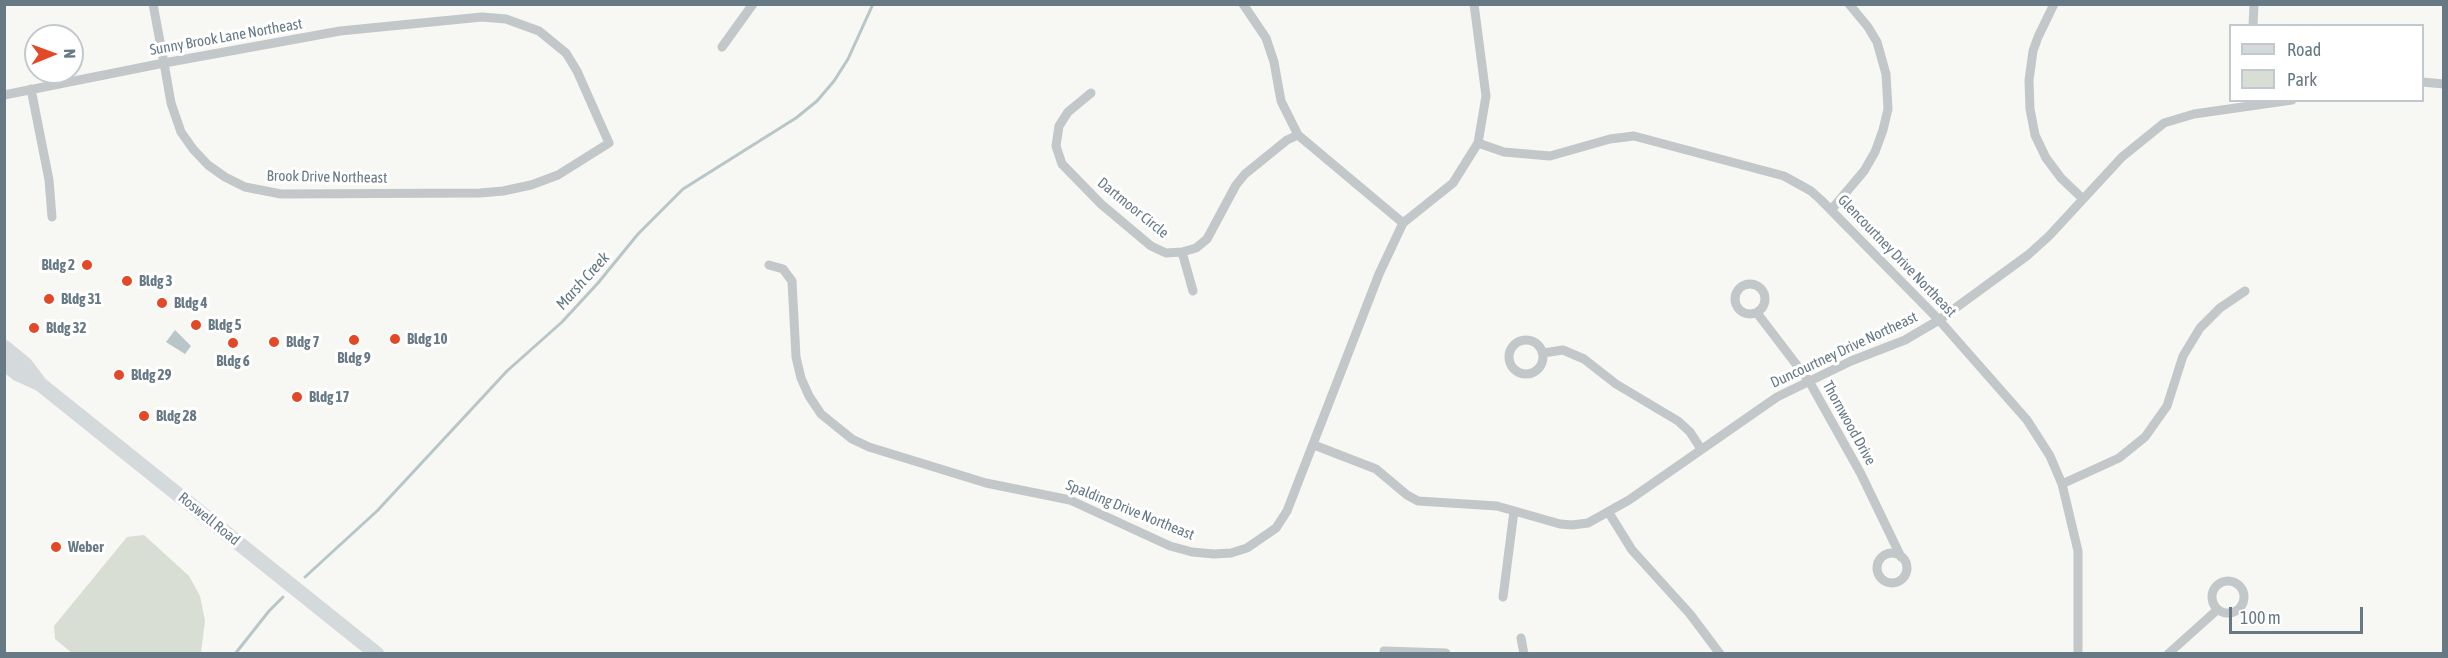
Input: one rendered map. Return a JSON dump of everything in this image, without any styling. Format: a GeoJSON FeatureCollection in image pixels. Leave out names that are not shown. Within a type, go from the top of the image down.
{"type":"FeatureCollection","features":[{"type":"Feature","properties":{"kind":"main road","name":"Roswell Road"},"geometry":{"type":"LineString","coordinates":[[4,347],[25,364],[40,384]]}},
{"type":"Feature","properties":{"kind":"main road","name":"Roswell Road"},"geometry":{"type":"LineString","coordinates":[[4,363],[18,374],[40,384],[377,654]]}},
{"type":"Feature","properties":{"kind":"street","name":"Brook Drive Northeast"},"geometry":{"type":"LineString","coordinates":[[153,4],[173,113],[193,149],[208,165],[245,187],[280,194],[480,193],[531,185],[558,175],[583,159]]}},
{"type":"Feature","properties":{"kind":"street"},"geometry":{"type":"LineString","coordinates":[[722,47],[753,4]]}},
{"type":"Feature","properties":{"kind":"street"},"geometry":{"type":"LineString","coordinates":[[1243,4],[1266,38],[1274,62],[1281,101],[1298,135],[1403,223]]}},
{"type":"Feature","properties":{"kind":"street","name":"Spalding Drive Northeast"},"geometry":{"type":"LineString","coordinates":[[769,265],[783,269],[792,281],[796,357],[801,378],[809,396],[821,414],[835,428],[852,439],[869,447],[986,483],[1070,500],[1170,546],[1192,552],[1214,554],[1231,553],[1247,548],[1276,528],[1287,511],[1379,274],[1403,223],[1453,183],[1478,143],[1486,96],[1474,4]]}},
{"type":"Feature","properties":{"kind":"street"},"geometry":{"type":"LineString","coordinates":[[1831,210],[1864,171],[1875,152],[1888,109],[1886,74],[1877,42],[1849,4]]}},
{"type":"Feature","properties":{"kind":"street"},"geometry":{"type":"LineString","coordinates":[[2054,4],[2033,51],[2029,80],[2030,109],[2036,135],[2046,158],[2061,178],[2083,199]]}},
{"type":"Feature","properties":{"kind":"street"},"geometry":{"type":"LineString","coordinates":[[2253,24],[2254,4]]}},
{"type":"Feature","properties":{"kind":"street","name":"Sunny Brook Lane Northeast"},"geometry":{"type":"LineString","coordinates":[[4,94],[340,31],[482,17],[506,19],[523,23],[553,41],[566,54],[577,71],[609,143],[583,159]]}},
{"type":"Feature","properties":{"kind":"street"},"geometry":{"type":"LineString","coordinates":[[2424,82],[2444,84]]}},
{"type":"Feature","properties":{"kind":"street"},"geometry":{"type":"LineString","coordinates":[[30,89],[48,180],[52,218]]}},
{"type":"Feature","properties":{"kind":"street","name":"Dartmoor Circle"},"geometry":{"type":"LineString","coordinates":[[1091,93],[1068,112],[1059,126],[1056,146],[1062,164],[1101,204],[1151,246],[1166,253],[1182,252]]}},
{"type":"Feature","properties":{"kind":"street","name":"Duncourtney Drive Northeast"},"geometry":{"type":"LineString","coordinates":[[1314,445],[1376,469],[1407,495],[1419,501],[1497,506],[1572,525],[1588,523],[1609,513],[1762,407],[1809,381],[1851,361],[1905,340],[1940,320],[2028,255],[2122,157],[2164,123],[2194,114],[2258,103]]}},
{"type":"Feature","properties":{"kind":"street"},"geometry":{"type":"LineString","coordinates":[[1193,291],[1182,252],[1196,248],[1207,239],[1228,196],[1245,174],[1287,140],[1298,135]]}},
{"type":"Feature","properties":{"kind":"street","name":"Glencourtney Drive Northeast"},"geometry":{"type":"LineString","coordinates":[[1478,143],[1504,152],[1550,156],[1610,139],[1634,136],[1784,176],[1810,190],[1940,320],[2027,420],[2050,456],[2062,484],[2078,551],[2078,654]]}},
{"type":"Feature","properties":{"kind":"street"},"geometry":{"type":"LineString","coordinates":[[2062,484],[2119,458],[2145,437],[2167,406],[2183,356],[2200,328],[2220,308],[2245,291]]}},
{"type":"Feature","properties":{"kind":"street","name":"Thornwood Drive"},"geometry":{"type":"LineString","coordinates":[[1757,313],[1809,381],[1861,474],[1902,557]]}},
{"type":"Feature","properties":{"kind":"street"},"geometry":{"type":"LineString","coordinates":[[1543,353],[1563,350],[1584,359],[1616,384],[1678,420],[1690,432],[1701,449]]}},
{"type":"Feature","properties":{"kind":"street"},"geometry":{"type":"LineString","coordinates":[[1503,597],[1514,511]]}},
{"type":"Feature","properties":{"kind":"street"},"geometry":{"type":"LineString","coordinates":[[1609,513],[1632,550],[1690,614],[1720,654]]}},
{"type":"Feature","properties":{"kind":"street"},"geometry":{"type":"LineString","coordinates":[[2168,654],[2217,610]]}},
{"type":"Feature","properties":{"kind":"street"},"geometry":{"type":"LineString","coordinates":[[1521,639],[1524,654]]}},
{"type":"Feature","properties":{"kind":"street"},"geometry":{"type":"LineString","coordinates":[[1384,654],[1384,651],[1446,653]]}},
{"type":"Feature","properties":{"kind":"green space"},"geometry":{"type":"Polygon","coordinates":[[[144,535],[189,576],[200,596],[205,621],[201,653],[72,653],[55,639],[54,626],[127,537],[144,535]]]}},
{"type":"Feature","properties":{"kind":"shaded area"},"geometry":{"type":"Polygon","coordinates":[[[175,330],[191,346],[185,354],[166,342],[175,330]]]}},
{"type":"Feature","properties":{"kind":"waterway","name":"Marsh Creek"},"geometry":{"type":"LineString","coordinates":[[305,577],[377,511],[507,371],[562,322],[638,234],[683,189],[796,118],[817,101],[834,81],[848,59],[873,4]]}},
{"type":"Feature","properties":{"kind":"waterway"},"geometry":{"type":"LineString","coordinates":[[235,654],[283,597]]}},
{"type":"Feature","properties":{"kind":"place","name":"Bldg 2"},"geometry":{"type":"Point","coordinates":[87,265]}},
{"type":"Feature","properties":{"kind":"place","name":"Bldg 3"},"geometry":{"type":"Point","coordinates":[127,281]}},
{"type":"Feature","properties":{"kind":"place","name":"Bldg 31"},"geometry":{"type":"Point","coordinates":[49,299]}},
{"type":"Feature","properties":{"kind":"place","name":"Bldg 4"},"geometry":{"type":"Point","coordinates":[162,303]}},
{"type":"Feature","properties":{"kind":"place","name":"Bldg 5"},"geometry":{"type":"Point","coordinates":[196,325]}},
{"type":"Feature","properties":{"kind":"place","name":"Bldg 32"},"geometry":{"type":"Point","coordinates":[34,328]}},
{"type":"Feature","properties":{"kind":"place","name":"Bldg 10"},"geometry":{"type":"Point","coordinates":[395,339]}},
{"type":"Feature","properties":{"kind":"place","name":"Bldg 9"},"geometry":{"type":"Point","coordinates":[354,340]}},
{"type":"Feature","properties":{"kind":"place","name":"Bldg 7"},"geometry":{"type":"Point","coordinates":[274,342]}},
{"type":"Feature","properties":{"kind":"place","name":"Bldg 6"},"geometry":{"type":"Point","coordinates":[233,343]}},
{"type":"Feature","properties":{"kind":"place","name":"Bldg 29"},"geometry":{"type":"Point","coordinates":[119,375]}},
{"type":"Feature","properties":{"kind":"place","name":"Bldg 17"},"geometry":{"type":"Point","coordinates":[297,397]}},
{"type":"Feature","properties":{"kind":"place","name":"Bldg 28"},"geometry":{"type":"Point","coordinates":[144,416]}},
{"type":"Feature","properties":{"kind":"place","name":"Weber"},"geometry":{"type":"Point","coordinates":[56,547]}}]}
